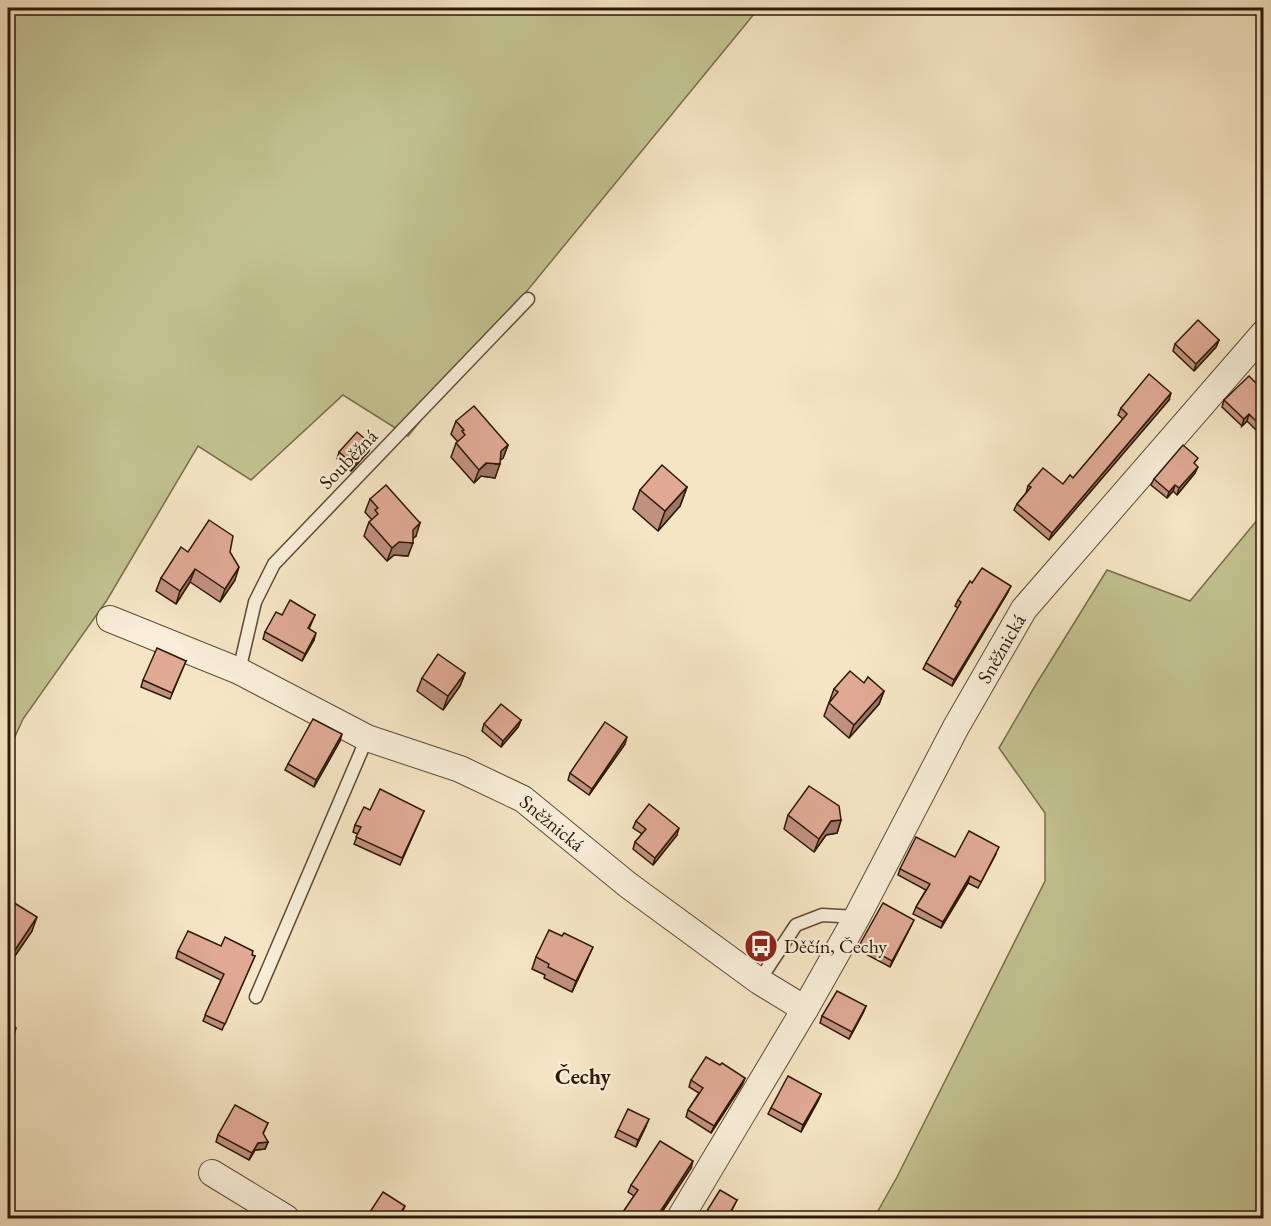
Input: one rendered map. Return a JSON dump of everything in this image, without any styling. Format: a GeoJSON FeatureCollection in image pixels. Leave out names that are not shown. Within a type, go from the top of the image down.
{"type":"FeatureCollection","features":[{"type":"Feature","properties":{"kind":"street","name":"Sněžnická"},"geometry":{"type":"LineString","coordinates":[[680,1218],[805,1009],[956,727],[1024,609],[1263,333]]}},
{"type":"Feature","properties":{"kind":"street","name":"Sněžnická"},"geometry":{"type":"LineString","coordinates":[[110,619],[239,671],[368,738],[460,769],[523,799],[628,885],[759,981],[805,1009]]}},
{"type":"Feature","properties":{"kind":"street"},"geometry":{"type":"LineString","coordinates":[[212,1173],[286,1218]]}},
{"type":"Feature","properties":{"kind":"lane","name":"Souběžná"},"geometry":{"type":"LineString","coordinates":[[239,671],[255,602],[274,564],[528,299]]}},
{"type":"Feature","properties":{"kind":"lane"},"geometry":{"type":"LineString","coordinates":[[256,997],[368,738]]}},
{"type":"Feature","properties":{"kind":"lane"},"geometry":{"type":"LineString","coordinates":[[759,981],[796,925],[822,915],[856,917]]}},
{"type":"Feature","properties":{"kind":"green space"},"geometry":{"type":"Polygon","coordinates":[[[8,8],[759,8],[408,436],[343,395],[251,480],[198,446],[107,600],[23,719],[8,752],[8,8]]]}},
{"type":"Feature","properties":{"kind":"green space"},"geometry":{"type":"Polygon","coordinates":[[[1263,513],[1263,1218],[874,1218],[897,1177],[1045,881],[1045,813],[999,748],[1107,570],[1190,601],[1263,513]]]}},
{"type":"Feature","properties":{"kind":"building"},"geometry":{"type":"Polygon","coordinates":[[[1198,320],[1219,340],[1196,364],[1175,344],[1198,320]]]}},
{"type":"Feature","properties":{"kind":"building"},"geometry":{"type":"Polygon","coordinates":[[[1149,374],[1171,393],[1052,533],[1017,504],[1043,468],[1063,484],[1070,475],[1073,478],[1127,414],[1121,408],[1149,374]]]}},
{"type":"Feature","properties":{"kind":"building"},"geometry":{"type":"Polygon","coordinates":[[[1249,376],[1263,390],[1263,419],[1259,424],[1249,414],[1244,419],[1224,400],[1249,376]]]}},
{"type":"Feature","properties":{"kind":"building"},"geometry":{"type":"Polygon","coordinates":[[[474,406],[508,445],[501,451],[500,464],[486,463],[479,470],[456,443],[465,435],[462,431],[464,430],[456,421],[474,406]]]}},
{"type":"Feature","properties":{"kind":"building"},"geometry":{"type":"Polygon","coordinates":[[[357,432],[371,444],[354,465],[339,452],[357,432]]]}},
{"type":"Feature","properties":{"kind":"building"},"geometry":{"type":"Polygon","coordinates":[[[1183,445],[1198,458],[1194,463],[1198,467],[1179,488],[1175,485],[1169,492],[1154,479],[1183,445]]]}},
{"type":"Feature","properties":{"kind":"building"},"geometry":{"type":"Polygon","coordinates":[[[662,465],[687,487],[665,511],[640,490],[662,465]]]}},
{"type":"Feature","properties":{"kind":"building"},"geometry":{"type":"Polygon","coordinates":[[[386,485],[420,523],[413,530],[413,543],[399,542],[392,548],[369,522],[378,514],[375,510],[378,508],[370,499],[386,485]]]}},
{"type":"Feature","properties":{"kind":"building"},"geometry":{"type":"Polygon","coordinates":[[[209,520],[233,536],[230,552],[239,567],[225,589],[195,569],[180,591],[161,578],[181,547],[188,552],[209,520]]]}},
{"type":"Feature","properties":{"kind":"building"},"geometry":{"type":"Polygon","coordinates":[[[982,568],[1011,586],[954,680],[926,663],[961,602],[958,600],[982,568]]]}},
{"type":"Feature","properties":{"kind":"building"},"geometry":{"type":"Polygon","coordinates":[[[290,600],[315,615],[308,628],[316,633],[305,654],[265,632],[276,612],[282,615],[290,600]]]}},
{"type":"Feature","properties":{"kind":"building"},"geometry":{"type":"Polygon","coordinates":[[[157,648],[186,661],[172,693],[143,680],[157,648]]]}},
{"type":"Feature","properties":{"kind":"building"},"geometry":{"type":"Polygon","coordinates":[[[438,654],[465,673],[448,696],[422,678],[438,654]]]}},
{"type":"Feature","properties":{"kind":"building"},"geometry":{"type":"Polygon","coordinates":[[[850,671],[864,683],[868,677],[884,691],[854,725],[829,703],[838,692],[834,689],[850,671]]]}},
{"type":"Feature","properties":{"kind":"building"},"geometry":{"type":"Polygon","coordinates":[[[501,704],[521,720],[503,741],[484,724],[501,704]]]}},
{"type":"Feature","properties":{"kind":"building"},"geometry":{"type":"Polygon","coordinates":[[[313,719],[342,734],[316,780],[288,764],[313,719]]]}},
{"type":"Feature","properties":{"kind":"building"},"geometry":{"type":"Polygon","coordinates":[[[605,722],[627,737],[592,789],[570,773],[605,722]]]}},
{"type":"Feature","properties":{"kind":"building"},"geometry":{"type":"Polygon","coordinates":[[[809,786],[839,806],[841,820],[831,821],[819,839],[788,815],[809,786]]]}},
{"type":"Feature","properties":{"kind":"building"},"geometry":{"type":"Polygon","coordinates":[[[380,789],[424,811],[402,858],[356,837],[361,827],[355,825],[364,807],[370,810],[380,789]]]}},
{"type":"Feature","properties":{"kind":"building"},"geometry":{"type":"Polygon","coordinates":[[[649,804],[679,828],[655,858],[635,842],[646,829],[636,821],[649,804]]]}},
{"type":"Feature","properties":{"kind":"building"},"geometry":{"type":"Polygon","coordinates":[[[969,831],[999,847],[981,882],[970,876],[943,922],[916,907],[930,884],[900,869],[916,837],[955,857],[969,831]]]}},
{"type":"Feature","properties":{"kind":"building"},"geometry":{"type":"Polygon","coordinates":[[[8,899],[37,917],[15,950],[8,945],[8,899]]]}},
{"type":"Feature","properties":{"kind":"building"},"geometry":{"type":"Polygon","coordinates":[[[883,903],[914,920],[892,961],[860,944],[883,903]]]}},
{"type":"Feature","properties":{"kind":"building"},"geometry":{"type":"Polygon","coordinates":[[[549,930],[562,936],[564,933],[593,947],[576,981],[548,967],[549,964],[536,957],[549,930]]]}},
{"type":"Feature","properties":{"kind":"building"},"geometry":{"type":"Polygon","coordinates":[[[188,931],[221,946],[225,937],[253,951],[252,955],[255,956],[225,1024],[205,1015],[224,974],[178,951],[188,931]]]}},
{"type":"Feature","properties":{"kind":"building"},"geometry":{"type":"Polygon","coordinates":[[[837,991],[866,1006],[852,1032],[822,1016],[837,991]]]}},
{"type":"Feature","properties":{"kind":"building"},"geometry":{"type":"Polygon","coordinates":[[[8,1022],[16,1028],[8,1042],[8,1022]]]}},
{"type":"Feature","properties":{"kind":"building"},"geometry":{"type":"Polygon","coordinates":[[[706,1057],[720,1065],[722,1063],[745,1078],[714,1126],[688,1110],[703,1088],[691,1080],[706,1057]]]}},
{"type":"Feature","properties":{"kind":"building"},"geometry":{"type":"Polygon","coordinates":[[[788,1076],[821,1094],[803,1125],[771,1108],[788,1076]]]}},
{"type":"Feature","properties":{"kind":"building"},"geometry":{"type":"Polygon","coordinates":[[[235,1105],[268,1123],[263,1133],[268,1142],[258,1143],[252,1153],[218,1135],[235,1105]]]}},
{"type":"Feature","properties":{"kind":"building"},"geometry":{"type":"Polygon","coordinates":[[[628,1109],[649,1119],[638,1140],[618,1130],[628,1109]]]}},
{"type":"Feature","properties":{"kind":"building"},"geometry":{"type":"Polygon","coordinates":[[[660,1141],[693,1161],[656,1218],[619,1218],[638,1190],[631,1185],[660,1141]]]}},
{"type":"Feature","properties":{"kind":"building"},"geometry":{"type":"Polygon","coordinates":[[[720,1190],[737,1200],[727,1218],[713,1218],[705,1214],[720,1190]]]}},
{"type":"Feature","properties":{"kind":"building"},"geometry":{"type":"Polygon","coordinates":[[[383,1192],[405,1206],[397,1218],[374,1218],[368,1215],[383,1192]]]}},
{"type":"Feature","properties":{"kind":"place","name":"Děčín, Čechy"},"geometry":{"type":"Point","coordinates":[761,946]}},
{"type":"Feature","properties":{"kind":"district","name":"Čechy"},"geometry":{"type":"Point","coordinates":[583,1076]}}]}
